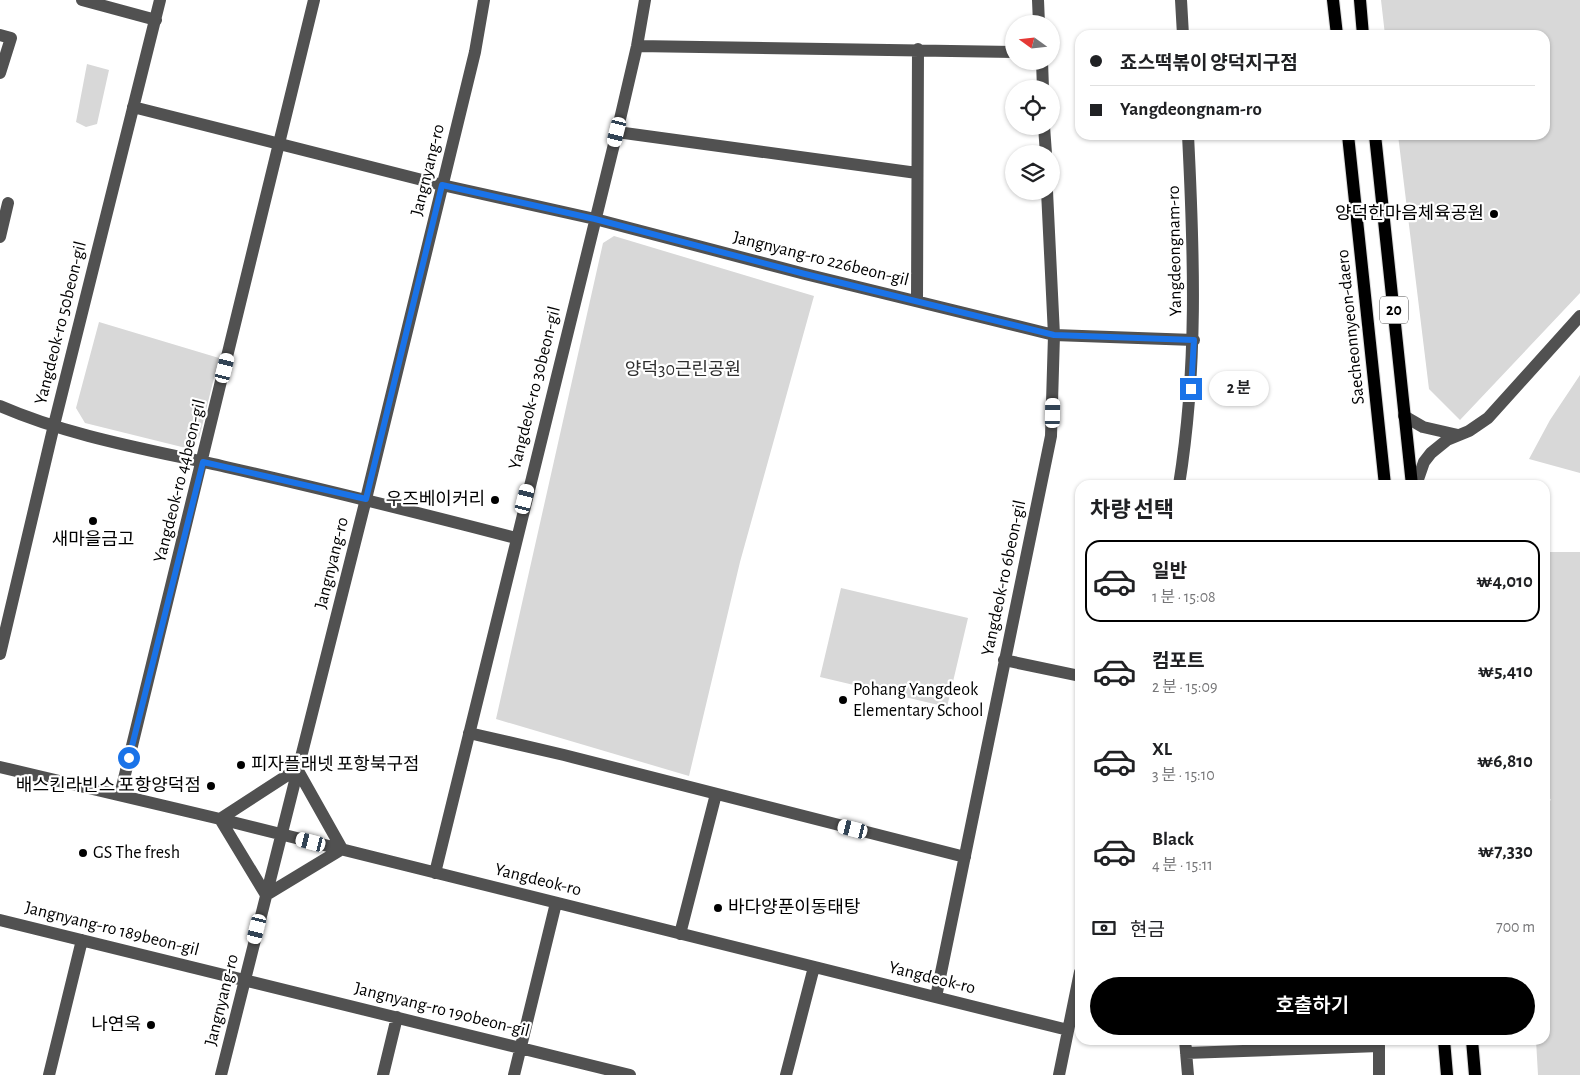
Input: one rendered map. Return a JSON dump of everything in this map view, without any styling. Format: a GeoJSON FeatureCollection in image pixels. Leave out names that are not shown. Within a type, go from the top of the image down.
{"type":"FeatureCollection","features":[{"type":"Feature","properties":{"kind":"main road"},"geometry":{"type":"LineString","coordinates":[[1333,0],[1336,30]]}},
{"type":"Feature","properties":{"kind":"main road"},"geometry":{"type":"LineString","coordinates":[[1360,0],[1363,30]]}},
{"type":"Feature","properties":{"kind":"main road","name":"Saecheonnyeon-daero"},"geometry":{"type":"LineString","coordinates":[[1349,140],[1384,480]]}},
{"type":"Feature","properties":{"kind":"main road","name":"20"},"geometry":{"type":"LineString","coordinates":[[1376,140],[1411,480]]}},
{"type":"Feature","properties":{"kind":"main road"},"geometry":{"type":"LineString","coordinates":[[1444,1045],[1447,1075]]}},
{"type":"Feature","properties":{"kind":"main road"},"geometry":{"type":"LineString","coordinates":[[1472,1045],[1475,1075]]}},
{"type":"Feature","properties":{"kind":"street","name":"Yangdeok-ro 50beon-gil"},"geometry":{"type":"LineString","coordinates":[[0,654],[54,425],[160,0]]}},
{"type":"Feature","properties":{"kind":"street","name":"Yangdeok-ro 44beon-gil"},"geometry":{"type":"LineString","coordinates":[[120,795],[203,462],[314,0]]}},
{"type":"Feature","properties":{"kind":"street","name":"Jangnyang-ro"},"geometry":{"type":"LineString","coordinates":[[221,1075],[366,499],[475,52],[484,0]]}},
{"type":"Feature","properties":{"kind":"street","name":"Yangdeok-ro 30beon-gil"},"geometry":{"type":"LineString","coordinates":[[435,872],[617,132],[646,0]]}},
{"type":"Feature","properties":{"kind":"street"},"geometry":{"type":"LineString","coordinates":[[1038,0],[1039,15]]}},
{"type":"Feature","properties":{"kind":"street"},"geometry":{"type":"LineString","coordinates":[[1181,0],[1183,30]]}},
{"type":"Feature","properties":{"kind":"street"},"geometry":{"type":"LineString","coordinates":[[90,1],[156,20]]}},
{"type":"Feature","properties":{"kind":"street"},"geometry":{"type":"LineString","coordinates":[[0,35],[11,38],[0,74]]}},
{"type":"Feature","properties":{"kind":"street"},"geometry":{"type":"LineString","coordinates":[[637,46],[1005,52]]}},
{"type":"Feature","properties":{"kind":"street"},"geometry":{"type":"LineString","coordinates":[[917,301],[918,50]]}},
{"type":"Feature","properties":{"kind":"street","name":"Jangnyang-ro 226beon-gil"},"geometry":{"type":"LineString","coordinates":[[133,107],[442,185],[595,219],[1054,335],[1194,340]]}},
{"type":"Feature","properties":{"kind":"street"},"geometry":{"type":"LineString","coordinates":[[617,132],[917,173]]}},
{"type":"Feature","properties":{"kind":"street","name":"Yangdeongnam-ro"},"geometry":{"type":"LineString","coordinates":[[1180,480],[1190,408],[1194,340],[1193,225],[1188,140]]}},
{"type":"Feature","properties":{"kind":"street","name":"Yangdeok-ro 6beon-gil"},"geometry":{"type":"LineString","coordinates":[[936,997],[1004,660],[1046,464],[1053,413],[1054,335],[1047,200]]}},
{"type":"Feature","properties":{"kind":"street"},"geometry":{"type":"LineString","coordinates":[[0,237],[8,203]]}},
{"type":"Feature","properties":{"kind":"street"},"geometry":{"type":"LineString","coordinates":[[1418,480],[1424,462],[1431,453],[1447,440],[1488,418],[1580,316]]}},
{"type":"Feature","properties":{"kind":"street"},"geometry":{"type":"LineString","coordinates":[[0,406],[30,419],[203,462],[366,499],[516,538]]}},
{"type":"Feature","properties":{"kind":"street"},"geometry":{"type":"LineString","coordinates":[[1404,416],[1423,427],[1458,435]]}},
{"type":"Feature","properties":{"kind":"street"},"geometry":{"type":"LineString","coordinates":[[1004,660],[1075,675]]}},
{"type":"Feature","properties":{"kind":"street"},"geometry":{"type":"LineString","coordinates":[[470,733],[965,858]]}},
{"type":"Feature","properties":{"kind":"street","name":"Yangdeok-ro"},"geometry":{"type":"LineString","coordinates":[[0,767],[342,849],[1068,1030]]}},
{"type":"Feature","properties":{"kind":"street"},"geometry":{"type":"LineString","coordinates":[[297,769],[342,849],[266,895],[220,819],[297,769]]}},
{"type":"Feature","properties":{"kind":"street"},"geometry":{"type":"LineString","coordinates":[[680,934],[716,794]]}},
{"type":"Feature","properties":{"kind":"street"},"geometry":{"type":"LineString","coordinates":[[514,1075],[556,903]]}},
{"type":"Feature","properties":{"kind":"street","name":"Jangnyang-ro 189beon-gil"},"geometry":{"type":"LineString","coordinates":[[0,920],[244,980]]}},
{"type":"Feature","properties":{"kind":"street"},"geometry":{"type":"LineString","coordinates":[[49,1075],[82,940]]}},
{"type":"Feature","properties":{"kind":"street"},"geometry":{"type":"LineString","coordinates":[[786,1075],[814,967]]}},
{"type":"Feature","properties":{"kind":"street","name":"Jangnyang-ro 190beon-gil"},"geometry":{"type":"LineString","coordinates":[[244,980],[630,1075]]}},
{"type":"Feature","properties":{"kind":"street"},"geometry":{"type":"LineString","coordinates":[[1059,1075],[1075,996]]}},
{"type":"Feature","properties":{"kind":"street"},"geometry":{"type":"LineString","coordinates":[[383,1075],[397,1017]]}},
{"type":"Feature","properties":{"kind":"street"},"geometry":{"type":"LineString","coordinates":[[1188,1075],[1185,1046],[1250,1045]]}},
{"type":"Feature","properties":{"kind":"street"},"geometry":{"type":"LineString","coordinates":[[1379,1045],[1379,1075]]}},
{"type":"Feature","properties":{"kind":"green space","name":"양덕한마음체육공원"},"geometry":{"type":"Polygon","coordinates":[[[1381,0],[1580,0],[1580,293],[1460,420],[1429,389],[1399,140],[1550,140],[1550,30],[1384,30],[1381,0]]]}},
{"type":"Feature","properties":{"kind":"green space"},"geometry":{"type":"Polygon","coordinates":[[[87,64],[109,70],[97,124],[86,127],[76,122],[87,64]]]}},
{"type":"Feature","properties":{"kind":"green space","name":"양덕30근린공원"},"geometry":{"type":"Polygon","coordinates":[[[614,236],[814,296],[740,562],[689,776],[496,719],[603,243],[614,236]]]}},
{"type":"Feature","properties":{"kind":"green space"},"geometry":{"type":"Polygon","coordinates":[[[99,322],[219,358],[199,438],[186,448],[85,423],[76,408],[99,322]]]}},
{"type":"Feature","properties":{"kind":"green space"},"geometry":{"type":"Polygon","coordinates":[[[1580,375],[1580,473],[1529,459],[1550,420],[1580,375]]]}},
{"type":"Feature","properties":{"kind":"green space"},"geometry":{"type":"Polygon","coordinates":[[[1550,552],[1580,552],[1580,1075],[1538,1075],[1536,1045],[1550,1045],[1550,552]]]}},
{"type":"Feature","properties":{"kind":"green space"},"geometry":{"type":"Polygon","coordinates":[[[841,588],[968,618],[947,707],[820,677],[841,588]]]}},
{"type":"Feature","properties":{"kind":"place","name":"양덕한마음체육공원"},"geometry":{"type":"Point","coordinates":[1494,214]}},
{"type":"Feature","properties":{"kind":"place","name":"우즈베이커리"},"geometry":{"type":"Point","coordinates":[495,500]}},
{"type":"Feature","properties":{"kind":"place","name":"새마을금고"},"geometry":{"type":"Point","coordinates":[93,521]}},
{"type":"Feature","properties":{"kind":"place","name":"Pohang Yangdeok Elementary School"},"geometry":{"type":"Point","coordinates":[843,700]}},
{"type":"Feature","properties":{"kind":"place","name":"피자플래넷 포항북구점"},"geometry":{"type":"Point","coordinates":[241,765]}},
{"type":"Feature","properties":{"kind":"place","name":"배스킨라빈스 포항양덕점"},"geometry":{"type":"Point","coordinates":[211,786]}},
{"type":"Feature","properties":{"kind":"place","name":"GS The fresh"},"geometry":{"type":"Point","coordinates":[83,853]}},
{"type":"Feature","properties":{"kind":"place","name":"바다양푼이동태탕"},"geometry":{"type":"Point","coordinates":[718,908]}},
{"type":"Feature","properties":{"kind":"place","name":"나연옥"},"geometry":{"type":"Point","coordinates":[151,1025]}},
{"type":"Feature","properties":{"kind":"route"},"geometry":{"type":"LineString","coordinates":[[129,758],[203,462],[366,499],[442,185],[595,219],[805,274],[1054,335],[1194,340],[1191,389]]}}]}
